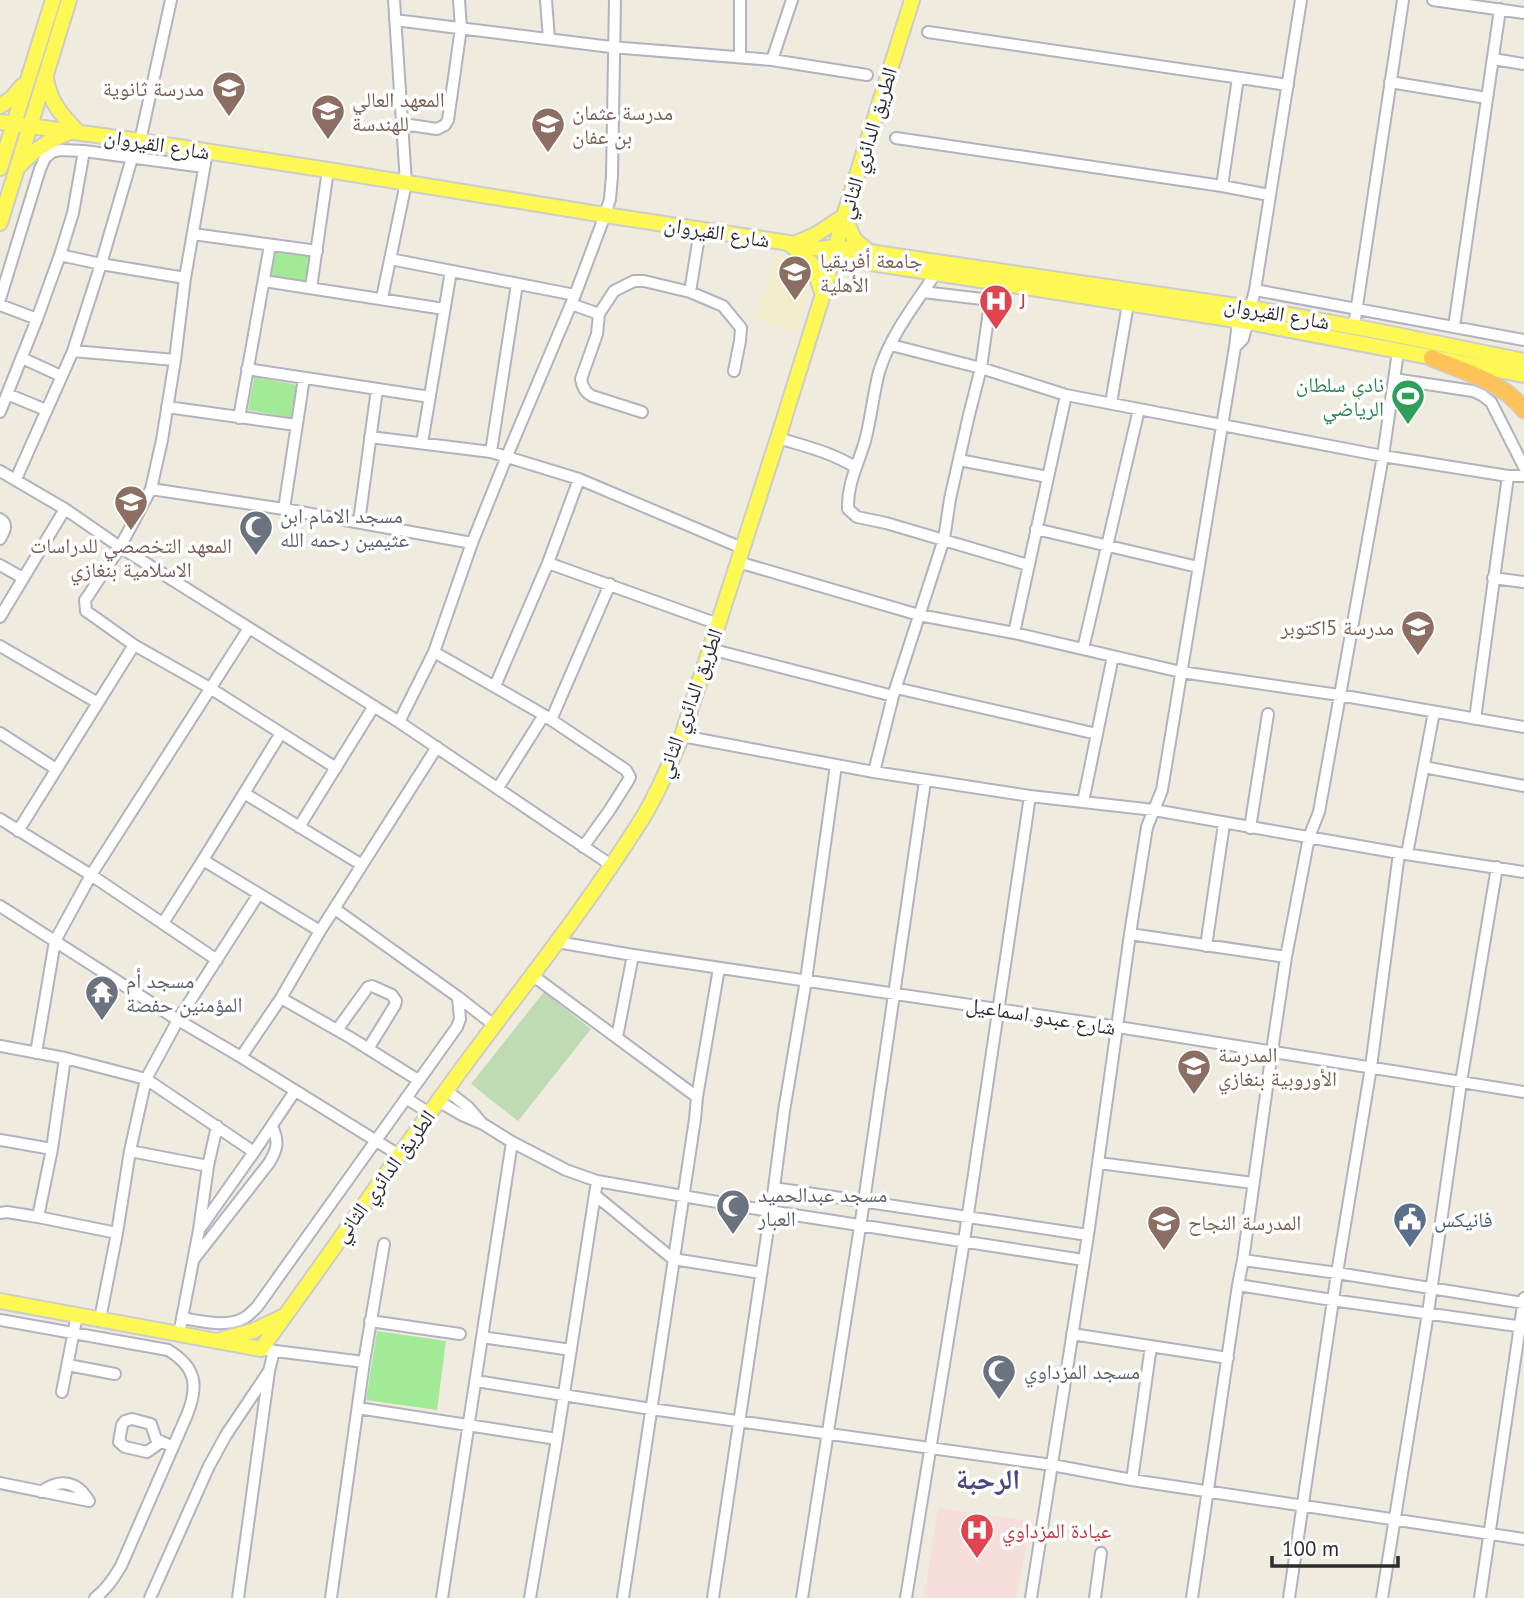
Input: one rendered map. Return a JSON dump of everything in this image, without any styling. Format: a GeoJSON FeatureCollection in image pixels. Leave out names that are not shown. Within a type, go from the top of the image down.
{"type":"FeatureCollection","features":[{"type":"Feature","properties":{"kind":"highway"},"geometry":{"type":"LineString","coordinates":[[1432,358],[1500,388],[1524,410]]}},
{"type":"Feature","properties":{"kind":"main road"},"geometry":{"type":"LineString","coordinates":[[0,168],[7,123],[28,79],[53,0]]}},
{"type":"Feature","properties":{"kind":"main road"},"geometry":{"type":"LineString","coordinates":[[0,223],[69,0]]}},
{"type":"Feature","properties":{"kind":"main road","name":"الطريق الدائري الثاني"},"geometry":{"type":"LineString","coordinates":[[267,1350],[286,1314],[611,865],[641,821],[662,780],[681,736],[778,438],[823,294],[830,251],[844,216],[912,0]]}},
{"type":"Feature","properties":{"kind":"main road"},"geometry":{"type":"LineString","coordinates":[[16,170],[36,149],[51,139],[75,131],[54,104],[46,75]]}},
{"type":"Feature","properties":{"kind":"main road"},"geometry":{"type":"LineString","coordinates":[[0,107],[28,79]]}},
{"type":"Feature","properties":{"kind":"main road","name":"شارع القيروان"},"geometry":{"type":"LineString","coordinates":[[7,123],[328,170],[1244,314],[1354,326],[1524,361]]}},
{"type":"Feature","properties":{"kind":"main road"},"geometry":{"type":"LineString","coordinates":[[823,294],[811,264],[791,243],[815,234],[844,216],[863,256]]}},
{"type":"Feature","properties":{"kind":"main road"},"geometry":{"type":"LineString","coordinates":[[827,278],[863,256],[936,273],[1128,304],[1244,314],[1398,352],[1524,375]]}},
{"type":"Feature","properties":{"kind":"main road"},"geometry":{"type":"LineString","coordinates":[[0,1301],[267,1350]]}},
{"type":"Feature","properties":{"kind":"main road"},"geometry":{"type":"LineString","coordinates":[[214,1340],[253,1331],[286,1314]]}},
{"type":"Feature","properties":{"kind":"street"},"geometry":{"type":"LineString","coordinates":[[140,141],[171,0]]}},
{"type":"Feature","properties":{"kind":"street"},"geometry":{"type":"LineString","coordinates":[[382,298],[406,183],[394,0]]}},
{"type":"Feature","properties":{"kind":"street"},"geometry":{"type":"LineString","coordinates":[[402,124],[437,129],[448,120],[461,29],[459,0]]}},
{"type":"Feature","properties":{"kind":"street"},"geometry":{"type":"LineString","coordinates":[[546,0],[549,39]]}},
{"type":"Feature","properties":{"kind":"street"},"geometry":{"type":"LineString","coordinates":[[399,722],[434,652],[472,543],[573,299],[610,199],[615,0]]}},
{"type":"Feature","properties":{"kind":"street"},"geometry":{"type":"LineString","coordinates":[[740,0],[740,57]]}},
{"type":"Feature","properties":{"kind":"street"},"geometry":{"type":"LineString","coordinates":[[772,60],[792,0]]}},
{"type":"Feature","properties":{"kind":"street"},"geometry":{"type":"LineString","coordinates":[[1031,1598],[1099,1163],[1147,827],[1161,796],[1235,346],[1244,314],[1255,290],[1301,0]]}},
{"type":"Feature","properties":{"kind":"street"},"geometry":{"type":"LineString","coordinates":[[1354,326],[1403,0]]}},
{"type":"Feature","properties":{"kind":"street"},"geometry":{"type":"LineString","coordinates":[[1433,0],[1524,13]]}},
{"type":"Feature","properties":{"kind":"street"},"geometry":{"type":"LineString","coordinates":[[1454,327],[1500,9]]}},
{"type":"Feature","properties":{"kind":"street"},"geometry":{"type":"LineString","coordinates":[[395,20],[614,47],[772,60],[867,75]]}},
{"type":"Feature","properties":{"kind":"street"},"geometry":{"type":"LineString","coordinates":[[928,32],[1288,85]]}},
{"type":"Feature","properties":{"kind":"street"},"geometry":{"type":"LineString","coordinates":[[1493,59],[1524,64]]}},
{"type":"Feature","properties":{"kind":"street"},"geometry":{"type":"LineString","coordinates":[[1222,186],[1238,78]]}},
{"type":"Feature","properties":{"kind":"street"},"geometry":{"type":"LineString","coordinates":[[1390,82],[1487,98]]}},
{"type":"Feature","properties":{"kind":"street"},"geometry":{"type":"LineString","coordinates":[[895,138],[1269,195]]}},
{"type":"Feature","properties":{"kind":"street"},"geometry":{"type":"LineString","coordinates":[[0,299],[45,158],[52,152],[84,150],[204,167]]}},
{"type":"Feature","properties":{"kind":"street"},"geometry":{"type":"LineString","coordinates":[[0,412],[74,214],[84,150]]}},
{"type":"Feature","properties":{"kind":"street"},"geometry":{"type":"LineString","coordinates":[[207,152],[185,278],[162,440],[151,489],[120,547],[88,596],[86,611],[134,645],[210,688],[336,768]]}},
{"type":"Feature","properties":{"kind":"street"},"geometry":{"type":"LineString","coordinates":[[16,479],[73,351],[132,158]]}},
{"type":"Feature","properties":{"kind":"street"},"geometry":{"type":"LineString","coordinates":[[310,288],[328,170]]}},
{"type":"Feature","properties":{"kind":"street"},"geometry":{"type":"LineString","coordinates":[[690,292],[700,229]]}},
{"type":"Feature","properties":{"kind":"street"},"geometry":{"type":"LineString","coordinates":[[193,234],[317,251]]}},
{"type":"Feature","properties":{"kind":"street"},"geometry":{"type":"LineString","coordinates":[[239,418],[270,245]]}},
{"type":"Feature","properties":{"kind":"street"},"geometry":{"type":"LineString","coordinates":[[60,255],[185,278]]}},
{"type":"Feature","properties":{"kind":"street"},"geometry":{"type":"LineString","coordinates":[[390,259],[517,284],[573,299],[599,314]]}},
{"type":"Feature","properties":{"kind":"street"},"geometry":{"type":"LineString","coordinates":[[422,443],[451,271]]}},
{"type":"Feature","properties":{"kind":"street"},"geometry":{"type":"LineString","coordinates":[[936,273],[891,345],[879,374],[848,497],[848,509],[857,517],[944,539],[1028,565]]}},
{"type":"Feature","properties":{"kind":"street"},"geometry":{"type":"LineString","coordinates":[[264,281],[444,309]]}},
{"type":"Feature","properties":{"kind":"street"},"geometry":{"type":"LineString","coordinates":[[642,412],[592,396],[582,387],[581,380],[597,334],[599,314],[614,292],[634,281],[690,292],[723,306],[741,328],[734,371]]}},
{"type":"Feature","properties":{"kind":"street"},"geometry":{"type":"LineString","coordinates":[[874,772],[895,692],[941,553],[950,499],[981,368],[993,282]]}},
{"type":"Feature","properties":{"kind":"street"},"geometry":{"type":"LineString","coordinates":[[491,452],[517,284]]}},
{"type":"Feature","properties":{"kind":"street"},"geometry":{"type":"LineString","coordinates":[[1255,290],[1524,340]]}},
{"type":"Feature","properties":{"kind":"street"},"geometry":{"type":"LineString","coordinates":[[923,292],[991,300]]}},
{"type":"Feature","properties":{"kind":"street"},"geometry":{"type":"LineString","coordinates":[[1111,403],[1128,304]]}},
{"type":"Feature","properties":{"kind":"street"},"geometry":{"type":"LineString","coordinates":[[0,305],[37,318]]}},
{"type":"Feature","properties":{"kind":"street"},"geometry":{"type":"LineString","coordinates":[[891,345],[981,368],[1066,395],[1383,456],[1508,476],[1524,476]]}},
{"type":"Feature","properties":{"kind":"street"},"geometry":{"type":"LineString","coordinates":[[73,351],[175,360]]}},
{"type":"Feature","properties":{"kind":"street"},"geometry":{"type":"LineString","coordinates":[[1192,1598],[1286,957],[1310,837],[1319,812],[1383,456],[1398,352]]}},
{"type":"Feature","properties":{"kind":"street"},"geometry":{"type":"LineString","coordinates":[[22,358],[61,376]]}},
{"type":"Feature","properties":{"kind":"street"},"geometry":{"type":"LineString","coordinates":[[247,369],[430,397]]}},
{"type":"Feature","properties":{"kind":"street"},"geometry":{"type":"LineString","coordinates":[[284,509],[304,378]]}},
{"type":"Feature","properties":{"kind":"street"},"geometry":{"type":"LineString","coordinates":[[1394,379],[1473,391],[1482,395],[1491,402],[1524,467]]}},
{"type":"Feature","properties":{"kind":"street"},"geometry":{"type":"LineString","coordinates":[[359,522],[377,389]]}},
{"type":"Feature","properties":{"kind":"street"},"geometry":{"type":"LineString","coordinates":[[7,394],[46,410]]}},
{"type":"Feature","properties":{"kind":"street"},"geometry":{"type":"LineString","coordinates":[[1014,633],[1066,395]]}},
{"type":"Feature","properties":{"kind":"street"},"geometry":{"type":"LineString","coordinates":[[167,407],[296,425]]}},
{"type":"Feature","properties":{"kind":"street"},"geometry":{"type":"LineString","coordinates":[[1083,649],[1139,409]]}},
{"type":"Feature","properties":{"kind":"street"},"geometry":{"type":"LineString","coordinates":[[370,437],[491,452],[579,478],[740,555],[919,615],[1014,633],[1181,672],[1339,695],[1524,727]]}},
{"type":"Feature","properties":{"kind":"street"},"geometry":{"type":"LineString","coordinates":[[778,438],[816,449],[855,467]]}},
{"type":"Feature","properties":{"kind":"street"},"geometry":{"type":"LineString","coordinates":[[959,460],[1048,477]]}},
{"type":"Feature","properties":{"kind":"street"},"geometry":{"type":"LineString","coordinates":[[0,471],[65,509],[120,547],[399,722],[611,865]]}},
{"type":"Feature","properties":{"kind":"street"},"geometry":{"type":"LineString","coordinates":[[1475,719],[1508,476]]}},
{"type":"Feature","properties":{"kind":"street"},"geometry":{"type":"LineString","coordinates":[[495,686],[548,563],[579,478]]}},
{"type":"Feature","properties":{"kind":"street"},"geometry":{"type":"LineString","coordinates":[[151,489],[284,509],[472,543]]}},
{"type":"Feature","properties":{"kind":"street"},"geometry":{"type":"LineString","coordinates":[[0,617],[65,509]]}},
{"type":"Feature","properties":{"kind":"street"},"geometry":{"type":"LineString","coordinates":[[0,519],[4,522],[5,530],[0,539]]}},
{"type":"Feature","properties":{"kind":"street"},"geometry":{"type":"LineString","coordinates":[[1036,529],[1198,567]]}},
{"type":"Feature","properties":{"kind":"street"},"geometry":{"type":"LineString","coordinates":[[548,563],[718,624]]}},
{"type":"Feature","properties":{"kind":"street"},"geometry":{"type":"LineString","coordinates":[[0,565],[23,578]]}},
{"type":"Feature","properties":{"kind":"street"},"geometry":{"type":"LineString","coordinates":[[1493,578],[1524,582]]}},
{"type":"Feature","properties":{"kind":"street"},"geometry":{"type":"LineString","coordinates":[[498,788],[547,717],[610,584]]}},
{"type":"Feature","properties":{"kind":"street"},"geometry":{"type":"LineString","coordinates":[[36,1053],[55,941],[91,876],[248,628]]}},
{"type":"Feature","properties":{"kind":"street"},"geometry":{"type":"LineString","coordinates":[[18,831],[134,645]]}},
{"type":"Feature","properties":{"kind":"street"},"geometry":{"type":"LineString","coordinates":[[0,646],[98,703]]}},
{"type":"Feature","properties":{"kind":"street"},"geometry":{"type":"LineString","coordinates":[[710,649],[895,692],[1097,734]]}},
{"type":"Feature","properties":{"kind":"street"},"geometry":{"type":"LineString","coordinates":[[434,652],[547,717],[629,773],[628,781],[610,811],[583,847]]}},
{"type":"Feature","properties":{"kind":"street"},"geometry":{"type":"LineString","coordinates":[[1083,802],[1113,656]]}},
{"type":"Feature","properties":{"kind":"street"},"geometry":{"type":"LineString","coordinates":[[299,827],[374,706]]}},
{"type":"Feature","properties":{"kind":"street"},"geometry":{"type":"LineString","coordinates":[[1289,1598],[1332,1300],[1403,853],[1434,712]]}},
{"type":"Feature","properties":{"kind":"street"},"geometry":{"type":"LineString","coordinates":[[1250,828],[1268,714]]}},
{"type":"Feature","properties":{"kind":"street"},"geometry":{"type":"LineString","coordinates":[[163,923],[281,733]]}},
{"type":"Feature","properties":{"kind":"street"},"geometry":{"type":"LineString","coordinates":[[681,736],[874,772],[1030,796],[1154,810],[1224,824],[1524,872]]}},
{"type":"Feature","properties":{"kind":"street"},"geometry":{"type":"LineString","coordinates":[[1,737],[56,769]]}},
{"type":"Feature","properties":{"kind":"street"},"geometry":{"type":"LineString","coordinates":[[241,1057],[281,998],[320,931],[437,747]]}},
{"type":"Feature","properties":{"kind":"street"},"geometry":{"type":"LineString","coordinates":[[713,1598],[836,765]]}},
{"type":"Feature","properties":{"kind":"street"},"geometry":{"type":"LineString","coordinates":[[1424,767],[1524,786]]}},
{"type":"Feature","properties":{"kind":"street"},"geometry":{"type":"LineString","coordinates":[[802,1598],[864,1201],[925,780]]}},
{"type":"Feature","properties":{"kind":"street"},"geometry":{"type":"LineString","coordinates":[[244,793],[362,866]]}},
{"type":"Feature","properties":{"kind":"street"},"geometry":{"type":"LineString","coordinates":[[906,1598],[968,1217],[1030,796]]}},
{"type":"Feature","properties":{"kind":"street"},"geometry":{"type":"LineString","coordinates":[[0,820],[218,960]]}},
{"type":"Feature","properties":{"kind":"street"},"geometry":{"type":"LineString","coordinates":[[1206,946],[1224,824]]}},
{"type":"Feature","properties":{"kind":"street"},"geometry":{"type":"LineString","coordinates":[[203,860],[320,931]]}},
{"type":"Feature","properties":{"kind":"street"},"geometry":{"type":"LineString","coordinates":[[1382,1598],[1428,1313],[1461,1082],[1497,867]]}},
{"type":"Feature","properties":{"kind":"street"},"geometry":{"type":"LineString","coordinates":[[100,1320],[130,1151],[146,1079],[178,1020],[258,895]]}},
{"type":"Feature","properties":{"kind":"street"},"geometry":{"type":"LineString","coordinates":[[0,906],[178,1020],[399,1155]]}},
{"type":"Feature","properties":{"kind":"street"},"geometry":{"type":"LineString","coordinates":[[335,909],[494,1025]]}},
{"type":"Feature","properties":{"kind":"street"},"geometry":{"type":"LineString","coordinates":[[1130,934],[1286,957]]}},
{"type":"Feature","properties":{"kind":"street","name":"شارع عبدو اسماعيل"},"geometry":{"type":"LineString","coordinates":[[557,942],[1524,1092]]}},
{"type":"Feature","properties":{"kind":"street"},"geometry":{"type":"LineString","coordinates":[[617,1037],[633,955]]}},
{"type":"Feature","properties":{"kind":"street"},"geometry":{"type":"LineString","coordinates":[[623,1598],[697,1097],[719,968]]}},
{"type":"Feature","properties":{"kind":"street"},"geometry":{"type":"LineString","coordinates":[[532,975],[697,1097]]}},
{"type":"Feature","properties":{"kind":"street"},"geometry":{"type":"LineString","coordinates":[[337,1030],[368,986],[391,995],[396,1001],[395,1005],[368,1049]]}},
{"type":"Feature","properties":{"kind":"street"},"geometry":{"type":"LineString","coordinates":[[181,1318],[234,1322],[245,1318],[257,1307],[457,1027],[460,1018],[458,997]]}},
{"type":"Feature","properties":{"kind":"street"},"geometry":{"type":"LineString","coordinates":[[281,998],[418,1080]]}},
{"type":"Feature","properties":{"kind":"street"},"geometry":{"type":"LineString","coordinates":[[0,1046],[65,1058],[146,1079],[254,1152]]}},
{"type":"Feature","properties":{"kind":"street"},"geometry":{"type":"LineString","coordinates":[[38,1217],[52,1149],[65,1058]]}},
{"type":"Feature","properties":{"kind":"street"},"geometry":{"type":"LineString","coordinates":[[199,1230],[295,1091]]}},
{"type":"Feature","properties":{"kind":"street"},"geometry":{"type":"LineString","coordinates":[[442,1096],[461,1115],[483,1124],[566,1170],[597,1181],[1083,1260]]}},
{"type":"Feature","properties":{"kind":"street"},"geometry":{"type":"LineString","coordinates":[[406,1098],[429,1113]]}},
{"type":"Feature","properties":{"kind":"street"},"geometry":{"type":"LineString","coordinates":[[179,1334],[217,1126]]}},
{"type":"Feature","properties":{"kind":"street"},"geometry":{"type":"LineString","coordinates":[[193,1261],[276,1152],[277,1137],[272,1126]]}},
{"type":"Feature","properties":{"kind":"street"},"geometry":{"type":"LineString","coordinates":[[0,1140],[52,1149]]}},
{"type":"Feature","properties":{"kind":"street"},"geometry":{"type":"LineString","coordinates":[[442,1598],[512,1142]]}},
{"type":"Feature","properties":{"kind":"street"},"geometry":{"type":"LineString","coordinates":[[130,1151],[208,1166]]}},
{"type":"Feature","properties":{"kind":"street"},"geometry":{"type":"LineString","coordinates":[[1099,1163],[1253,1182]]}},
{"type":"Feature","properties":{"kind":"street"},"geometry":{"type":"LineString","coordinates":[[530,1598],[597,1181]]}},
{"type":"Feature","properties":{"kind":"street"},"geometry":{"type":"LineString","coordinates":[[774,1188],[1088,1235]]}},
{"type":"Feature","properties":{"kind":"street"},"geometry":{"type":"LineString","coordinates":[[595,1195],[673,1259],[761,1273]]}},
{"type":"Feature","properties":{"kind":"street"},"geometry":{"type":"LineString","coordinates":[[0,1213],[38,1217],[117,1233]]}},
{"type":"Feature","properties":{"kind":"street"},"geometry":{"type":"LineString","coordinates":[[331,1598],[370,1321],[384,1244]]}},
{"type":"Feature","properties":{"kind":"street"},"geometry":{"type":"LineString","coordinates":[[1243,1259],[1524,1301],[1480,1598]]}},
{"type":"Feature","properties":{"kind":"street"},"geometry":{"type":"LineString","coordinates":[[1238,1285],[1522,1327]]}},
{"type":"Feature","properties":{"kind":"street"},"geometry":{"type":"LineString","coordinates":[[62,1392],[77,1315]]}},
{"type":"Feature","properties":{"kind":"street"},"geometry":{"type":"LineString","coordinates":[[0,1320],[168,1350],[186,1362],[194,1384],[193,1399],[121,1566],[95,1598]]}},
{"type":"Feature","properties":{"kind":"street"},"geometry":{"type":"LineString","coordinates":[[370,1321],[460,1334]]}},
{"type":"Feature","properties":{"kind":"street"},"geometry":{"type":"LineString","coordinates":[[1072,1334],[1228,1358]]}},
{"type":"Feature","properties":{"kind":"street"},"geometry":{"type":"LineString","coordinates":[[482,1337],[570,1350]]}},
{"type":"Feature","properties":{"kind":"street"},"geometry":{"type":"LineString","coordinates":[[1132,1480],[1151,1346]]}},
{"type":"Feature","properties":{"kind":"street"},"geometry":{"type":"LineString","coordinates":[[237,1598],[269,1371],[267,1350],[364,1362]]}},
{"type":"Feature","properties":{"kind":"street"},"geometry":{"type":"LineString","coordinates":[[68,1365],[115,1374]]}},
{"type":"Feature","properties":{"kind":"street"},"geometry":{"type":"LineString","coordinates":[[150,1598],[209,1466],[226,1435],[269,1371]]}},
{"type":"Feature","properties":{"kind":"street"},"geometry":{"type":"LineString","coordinates":[[476,1381],[740,1422],[1052,1465],[1132,1480],[1524,1539]]}},
{"type":"Feature","properties":{"kind":"street"},"geometry":{"type":"LineString","coordinates":[[358,1408],[557,1439]]}},
{"type":"Feature","properties":{"kind":"street"},"geometry":{"type":"LineString","coordinates":[[162,1442],[173,1447]]}},
{"type":"Feature","properties":{"kind":"street"},"geometry":{"type":"LineString","coordinates":[[0,1483],[41,1492]]}},
{"type":"Feature","properties":{"kind":"street"},"geometry":{"type":"LineString","coordinates":[[1095,1598],[1101,1553]]}},
{"type":"Feature","properties":{"kind":"shaded area"},"geometry":{"type":"Polygon","coordinates":[[[774,257],[793,260],[809,273],[811,285],[796,333],[755,319],[774,257]]]}},
{"type":"Feature","properties":{"kind":"shaded area","name":"عيادة المزداوي"},"geometry":{"type":"Polygon","coordinates":[[[938,1508],[1031,1521],[1016,1598],[924,1598],[938,1508]]]}},
{"type":"Feature","properties":{"kind":"green space"},"geometry":{"type":"Polygon","coordinates":[[[273,250],[311,256],[307,283],[269,277],[273,250]]]}},
{"type":"Feature","properties":{"kind":"green space"},"geometry":{"type":"Polygon","coordinates":[[[254,377],[298,385],[292,418],[248,410],[254,377]]]}},
{"type":"Feature","properties":{"kind":"green space"},"geometry":{"type":"Polygon","coordinates":[[[544,992],[591,1029],[518,1121],[471,1084],[544,992]]]}},
{"type":"Feature","properties":{"kind":"green space"},"geometry":{"type":"Polygon","coordinates":[[[377,1331],[446,1341],[437,1410],[366,1400],[377,1331]]]}},
{"type":"Feature","properties":{"kind":"place","name":"مدرسة ثانوية"},"geometry":{"type":"Point","coordinates":[229,118]}},
{"type":"Feature","properties":{"kind":"place","name":"المعهد العالي للهندسة"},"geometry":{"type":"Point","coordinates":[328,141]}},
{"type":"Feature","properties":{"kind":"place","name":"مدرسة عثمان بن عفان"},"geometry":{"type":"Point","coordinates":[548,154]}},
{"type":"Feature","properties":{"kind":"place","name":"جامعة أفريقيا الأهلية"},"geometry":{"type":"Point","coordinates":[795,302]}},
{"type":"Feature","properties":{"kind":"place","name":"J"},"geometry":{"type":"Point","coordinates":[996,331]}},
{"type":"Feature","properties":{"kind":"place","name":"نادي سلطان الرياضي"},"geometry":{"type":"Point","coordinates":[1408,426]}},
{"type":"Feature","properties":{"kind":"place","name":"المعهد التخصصي للدراسات الاسلامية بنغازي"},"geometry":{"type":"Point","coordinates":[131,532]}},
{"type":"Feature","properties":{"kind":"place","name":"مسجد الامام ابن عثيمين رحمه الله"},"geometry":{"type":"Point","coordinates":[256,557]}},
{"type":"Feature","properties":{"kind":"place","name":"مدرسة 5اكتوبر"},"geometry":{"type":"Point","coordinates":[1418,657]}},
{"type":"Feature","properties":{"kind":"place","name":"مسجد أم المؤمنين حفصة"},"geometry":{"type":"Point","coordinates":[102,1022]}},
{"type":"Feature","properties":{"kind":"place","name":"المدرسة الأوروبية بنغازي"},"geometry":{"type":"Point","coordinates":[1194,1096]}},
{"type":"Feature","properties":{"kind":"place","name":"مسجد عبدالحميد العبار"},"geometry":{"type":"Point","coordinates":[733,1236]}},
{"type":"Feature","properties":{"kind":"place","name":"فانيكس"},"geometry":{"type":"Point","coordinates":[1410,1249]}},
{"type":"Feature","properties":{"kind":"place","name":"المدرسة النجاح"},"geometry":{"type":"Point","coordinates":[1164,1252]}},
{"type":"Feature","properties":{"kind":"place","name":"مسجد المزداوي"},"geometry":{"type":"Point","coordinates":[999,1401]}},
{"type":"Feature","properties":{"kind":"place","name":"عيادة المزداوي"},"geometry":{"type":"Point","coordinates":[977,1560]}},
{"type":"Feature","properties":{"kind":"district","name":"الرحبة"},"geometry":{"type":"Point","coordinates":[988,1478]}}]}
